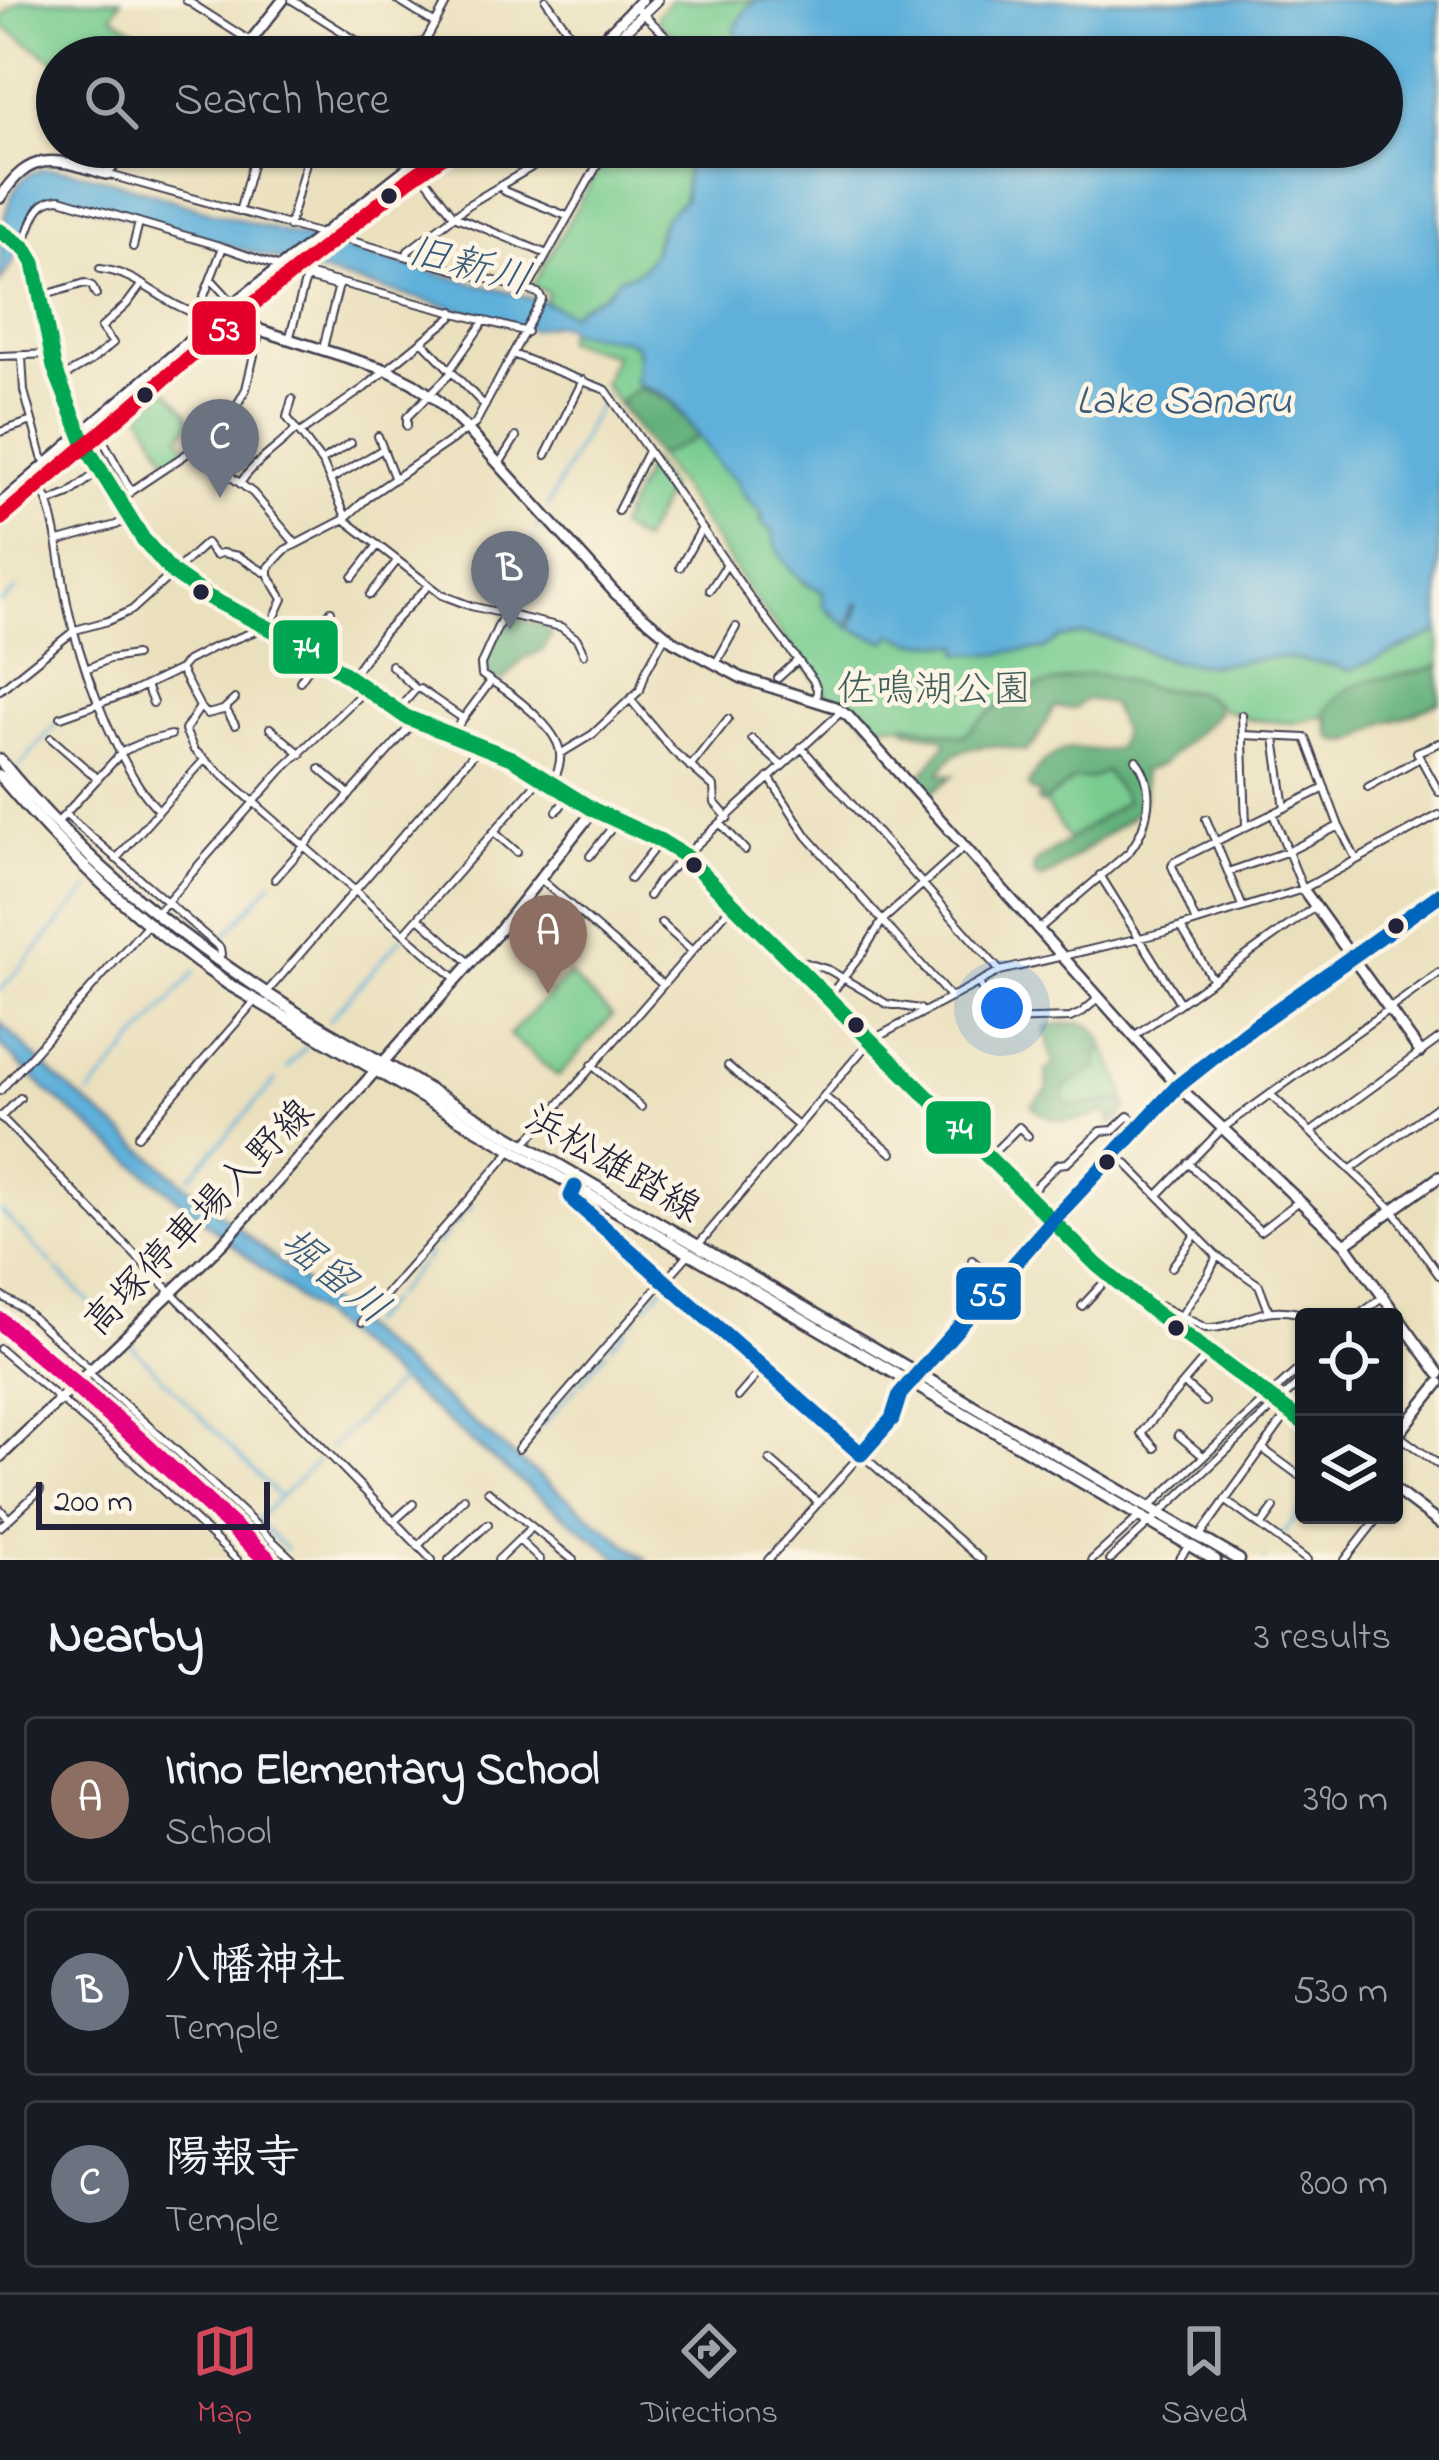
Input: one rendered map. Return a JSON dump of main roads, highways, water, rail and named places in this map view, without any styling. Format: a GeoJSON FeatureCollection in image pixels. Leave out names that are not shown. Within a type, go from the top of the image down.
{"type":"FeatureCollection","features":[{"type":"Feature","properties":{"kind":"main road","name":"浜松雄踏線"},"geometry":{"type":"LineString","coordinates":[[0,760],[200,965],[1194,1541],[1239,1560]]}},
{"type":"Feature","properties":{"kind":"main road","name":"浜松雄踏線"},"geometry":{"type":"LineString","coordinates":[[0,776],[70,855],[261,997]]}},
{"type":"Feature","properties":{"kind":"main road","name":"浜松雄踏線"},"geometry":{"type":"LineString","coordinates":[[518,1148],[575,1187],[693,1250]]}},
{"type":"Feature","properties":{"kind":"main road","name":"浜松雄踏線"},"geometry":{"type":"LineString","coordinates":[[1194,1541],[1215,1560]]}},
{"type":"Feature","properties":{"kind":"water","name":"Lake Sanaru"},"geometry":{"type":"Polygon","coordinates":[[[756,0],[1439,0],[1439,632],[1349,671],[1278,657],[1209,665],[1172,661],[1086,634],[1060,638],[1044,649],[1000,654],[960,653],[960,645],[914,642],[892,634],[888,642],[852,629],[860,604],[848,627],[823,605],[823,592],[790,568],[773,532],[763,525],[762,514],[721,468],[674,402],[636,384],[638,351],[626,340],[567,331],[554,324],[532,329],[60,197],[37,205],[19,251],[0,282],[4,222],[13,194],[31,173],[48,169],[99,177],[544,302],[571,314],[604,295],[619,278],[644,267],[664,218],[684,200],[686,168],[1403,168],[1403,36],[738,36],[734,30],[756,0]]]}},
{"type":"Feature","properties":{"kind":"water"},"geometry":{"type":"Polygon","coordinates":[[[0,1022],[59,1080],[515,1457],[647,1560],[621,1560],[507,1471],[49,1093],[0,1045],[0,1022]]]}},
{"type":"Feature","properties":{"kind":"waterway"},"geometry":{"type":"LineString","coordinates":[[548,506],[604,395]]}},
{"type":"Feature","properties":{"kind":"waterway"},"geometry":{"type":"LineString","coordinates":[[536,530],[541,522]]}},
{"type":"Feature","properties":{"kind":"waterway"},"geometry":{"type":"LineString","coordinates":[[516,575],[533,538]]}},
{"type":"Feature","properties":{"kind":"waterway"},"geometry":{"type":"LineString","coordinates":[[510,587],[512,582]]}},
{"type":"Feature","properties":{"kind":"waterway"},"geometry":{"type":"LineString","coordinates":[[0,603],[16,590]]}},
{"type":"Feature","properties":{"kind":"waterway"},"geometry":{"type":"LineString","coordinates":[[19,767],[58,722]]}},
{"type":"Feature","properties":{"kind":"waterway"},"geometry":{"type":"LineString","coordinates":[[219,943],[272,882]]}},
{"type":"Feature","properties":{"kind":"waterway"},"geometry":{"type":"LineString","coordinates":[[0,991],[90,888]]}},
{"type":"Feature","properties":{"kind":"waterway"},"geometry":{"type":"LineString","coordinates":[[329,1020],[402,937]]}},
{"type":"Feature","properties":{"kind":"waterway"},"geometry":{"type":"LineString","coordinates":[[89,1095],[195,972]]}},
{"type":"Feature","properties":{"kind":"waterway"},"geometry":{"type":"LineString","coordinates":[[287,1068],[308,1044]]}},
{"type":"Feature","properties":{"kind":"waterway"},"geometry":{"type":"LineString","coordinates":[[190,1177],[276,1080]]}},
{"type":"Feature","properties":{"kind":"waterway"},"geometry":{"type":"LineString","coordinates":[[467,1212],[473,1205]]}},
{"type":"Feature","properties":{"kind":"waterway"},"geometry":{"type":"LineString","coordinates":[[0,1210],[52,1264]]}},
{"type":"Feature","properties":{"kind":"waterway"},"geometry":{"type":"LineString","coordinates":[[454,1226],[461,1219]]}},
{"type":"Feature","properties":{"kind":"waterway"},"geometry":{"type":"LineString","coordinates":[[437,1246],[448,1233]]}},
{"type":"Feature","properties":{"kind":"waterway"},"geometry":{"type":"LineString","coordinates":[[424,1261],[430,1253]]}},
{"type":"Feature","properties":{"kind":"waterway","name":"堀留川"},"geometry":{"type":"LineString","coordinates":[[393,1296],[420,1265]]}},
{"type":"Feature","properties":{"kind":"waterway"},"geometry":{"type":"LineString","coordinates":[[57,1270],[98,1311]]}},
{"type":"Feature","properties":{"kind":"waterway"},"geometry":{"type":"LineString","coordinates":[[655,1296],[664,1286]]}},
{"type":"Feature","properties":{"kind":"waterway"},"geometry":{"type":"LineString","coordinates":[[645,1307],[652,1299]]}},
{"type":"Feature","properties":{"kind":"waterway","name":"堀留川"},"geometry":{"type":"LineString","coordinates":[[367,1324],[388,1301]]}},
{"type":"Feature","properties":{"kind":"waterway"},"geometry":{"type":"LineString","coordinates":[[102,1315],[107,1320]]}},
{"type":"Feature","properties":{"kind":"waterway"},"geometry":{"type":"LineString","coordinates":[[632,1322],[636,1318]]}},
{"type":"Feature","properties":{"kind":"waterway"},"geometry":{"type":"LineString","coordinates":[[611,1346],[627,1329]]}},
{"type":"Feature","properties":{"kind":"waterway"},"geometry":{"type":"LineString","coordinates":[[130,1344],[279,1497]]}},
{"type":"Feature","properties":{"kind":"waterway"},"geometry":{"type":"LineString","coordinates":[[596,1364],[607,1351]]}},
{"type":"Feature","properties":{"kind":"waterway"},"geometry":{"type":"LineString","coordinates":[[581,1382],[594,1366]]}},
{"type":"Feature","properties":{"kind":"waterway"},"geometry":{"type":"LineString","coordinates":[[330,1448],[400,1380]]}},
{"type":"Feature","properties":{"kind":"waterway"},"geometry":{"type":"LineString","coordinates":[[542,1426],[578,1385]]}},
{"type":"Feature","properties":{"kind":"waterway"},"geometry":{"type":"LineString","coordinates":[[528,1443],[536,1433]]}},
{"type":"Feature","properties":{"kind":"waterway"},"geometry":{"type":"LineString","coordinates":[[522,1449],[525,1445]]}},
{"type":"Feature","properties":{"kind":"waterway"},"geometry":{"type":"LineString","coordinates":[[305,1473],[317,1461]]}},
{"type":"Feature","properties":{"kind":"waterway"},"geometry":{"type":"LineString","coordinates":[[286,1549],[256,1520],[302,1476]]}},
{"type":"Feature","properties":{"kind":"waterway"},"geometry":{"type":"LineString","coordinates":[[1281,1537],[1295,1517]]}},
{"type":"Feature","properties":{"kind":"place","name":"陽報寺"},"geometry":{"type":"Point","coordinates":[220,498]}},
{"type":"Feature","properties":{"kind":"place","name":"八幡神社"},"geometry":{"type":"Point","coordinates":[510,630]}},
{"type":"Feature","properties":{"kind":"place","name":"Irino Elementary School"},"geometry":{"type":"Point","coordinates":[548,994]}},
{"type":"Feature","properties":{"kind":"water label","name":"旧新川"},"geometry":{"type":"Point","coordinates":[470,263]}},
{"type":"Feature","properties":{"kind":"park label","name":"佐鳴湖公園"},"geometry":{"type":"Point","coordinates":[934,687]}}]}
